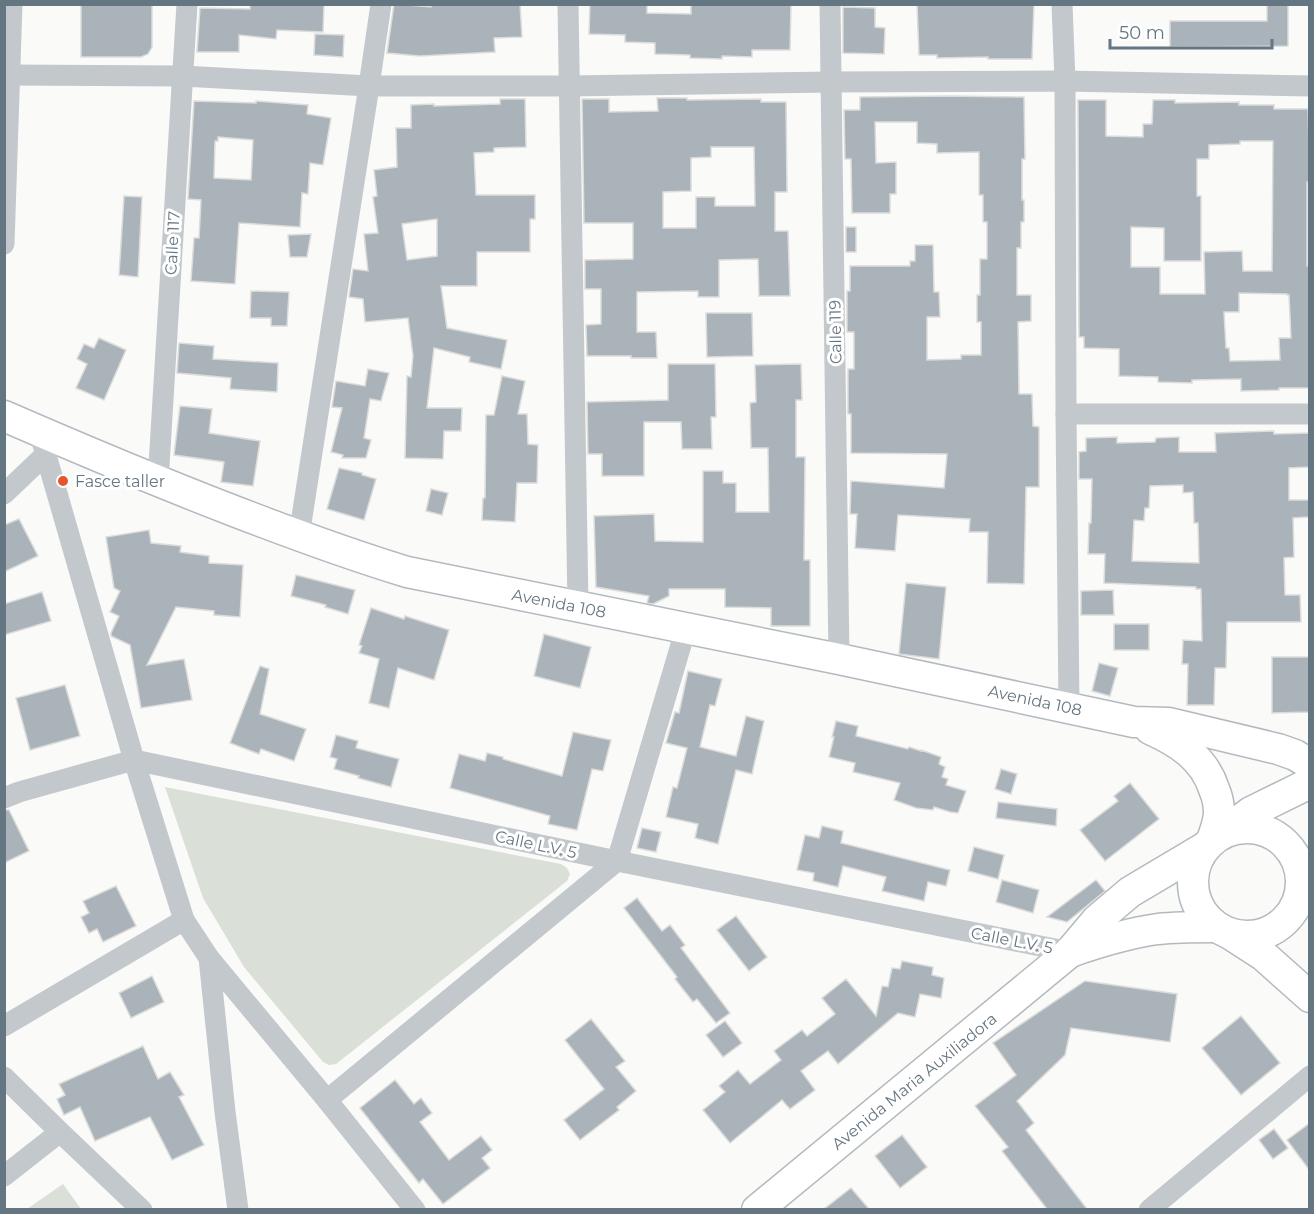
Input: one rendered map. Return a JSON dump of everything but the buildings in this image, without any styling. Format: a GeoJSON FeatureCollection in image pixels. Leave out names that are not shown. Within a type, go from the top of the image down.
{"type":"FeatureCollection","features":[{"type":"Feature","properties":{"kind":"street"},"geometry":{"type":"LineString","coordinates":[[4,244],[12,4]]}},
{"type":"Feature","properties":{"kind":"street","name":"Calle 117"},"geometry":{"type":"LineString","coordinates":[[158,482],[187,4]]}},
{"type":"Feature","properties":{"kind":"street"},"geometry":{"type":"LineString","coordinates":[[299,536],[381,4]]}},
{"type":"Feature","properties":{"kind":"street"},"geometry":{"type":"LineString","coordinates":[[568,4],[578,606]]}},
{"type":"Feature","properties":{"kind":"street","name":"Calle 119"},"geometry":{"type":"LineString","coordinates":[[830,4],[839,659]]}},
{"type":"Feature","properties":{"kind":"street"},"geometry":{"type":"LineString","coordinates":[[1062,4],[1065,81],[1069,707]]}},
{"type":"Feature","properties":{"kind":"street"},"geometry":{"type":"LineString","coordinates":[[10,75],[182,76],[369,86],[1065,81],[1310,86]]}},
{"type":"Feature","properties":{"kind":"street"},"geometry":{"type":"LineString","coordinates":[[1066,414],[1310,414]]}},
{"type":"Feature","properties":{"kind":"street","name":"Avenida 108"},"geometry":{"type":"LineString","coordinates":[[4,416],[43,443],[158,482],[360,558],[407,572],[839,659],[1134,722],[1168,723],[1278,749],[1310,764]]}},
{"type":"Feature","properties":{"kind":"street"},"geometry":{"type":"LineString","coordinates":[[4,494],[43,443]]}},
{"type":"Feature","properties":{"kind":"street"},"geometry":{"type":"LineString","coordinates":[[43,443],[134,760],[184,920],[209,958],[415,1209]]}},
{"type":"Feature","properties":{"kind":"street"},"geometry":{"type":"LineString","coordinates":[[327,1100],[617,861],[686,628]]}},
{"type":"Feature","properties":{"kind":"street","name":"Avenida 108"},"geometry":{"type":"LineString","coordinates":[[1134,722],[1183,747],[1205,768],[1212,782],[1219,810],[1213,841]]}},
{"type":"Feature","properties":{"kind":"street","name":"Calle L.V. 5"},"geometry":{"type":"LineString","coordinates":[[4,798],[134,760],[617,861],[1070,952]]}},
{"type":"Feature","properties":{"kind":"street"},"geometry":{"type":"LineString","coordinates":[[1310,783],[1251,812],[1213,841],[1196,864],[1192,881],[1195,898],[1203,914],[1222,930],[1264,956],[1310,997]]}},
{"type":"Feature","properties":{"kind":"street"},"geometry":{"type":"LineString","coordinates":[[1213,841],[1239,828],[1256,829],[1272,834],[1286,844],[1296,858],[1307,892],[1283,923],[1266,933],[1248,937],[1222,930]]}},
{"type":"Feature","properties":{"kind":"street","name":"Avenida Maria Auxiliadora"},"geometry":{"type":"LineString","coordinates":[[757,1209],[1070,952],[1097,920],[1130,892],[1213,841]]}},
{"type":"Feature","properties":{"kind":"street"},"geometry":{"type":"LineString","coordinates":[[4,1026],[184,920]]}},
{"type":"Feature","properties":{"kind":"street","name":"Avenida Maria Auxiliadora"},"geometry":{"type":"LineString","coordinates":[[1070,952],[1100,941],[1136,933],[1180,927],[1222,930]]}},
{"type":"Feature","properties":{"kind":"street"},"geometry":{"type":"LineString","coordinates":[[209,958],[237,1209]]}},
{"type":"Feature","properties":{"kind":"street"},"geometry":{"type":"LineString","coordinates":[[1149,1209],[1310,1076]]}},
{"type":"Feature","properties":{"kind":"street"},"geometry":{"type":"LineString","coordinates":[[4,1077],[142,1209]]}},
{"type":"Feature","properties":{"kind":"street"},"geometry":{"type":"LineString","coordinates":[[4,1176],[60,1132]]}},
{"type":"Feature","properties":{"kind":"shaded area"},"geometry":{"type":"Polygon","coordinates":[[[165,787],[561,864],[570,874],[567,881],[336,1064],[329,1065],[323,1062],[244,967],[203,898],[165,787]]]}},
{"type":"Feature","properties":{"kind":"shaded area"},"geometry":{"type":"Polygon","coordinates":[[[63,1184],[81,1209],[27,1209],[63,1184]]]}},
{"type":"Feature","properties":{"kind":"place","name":"Fasce taller"},"geometry":{"type":"Point","coordinates":[63,481]}}]}
